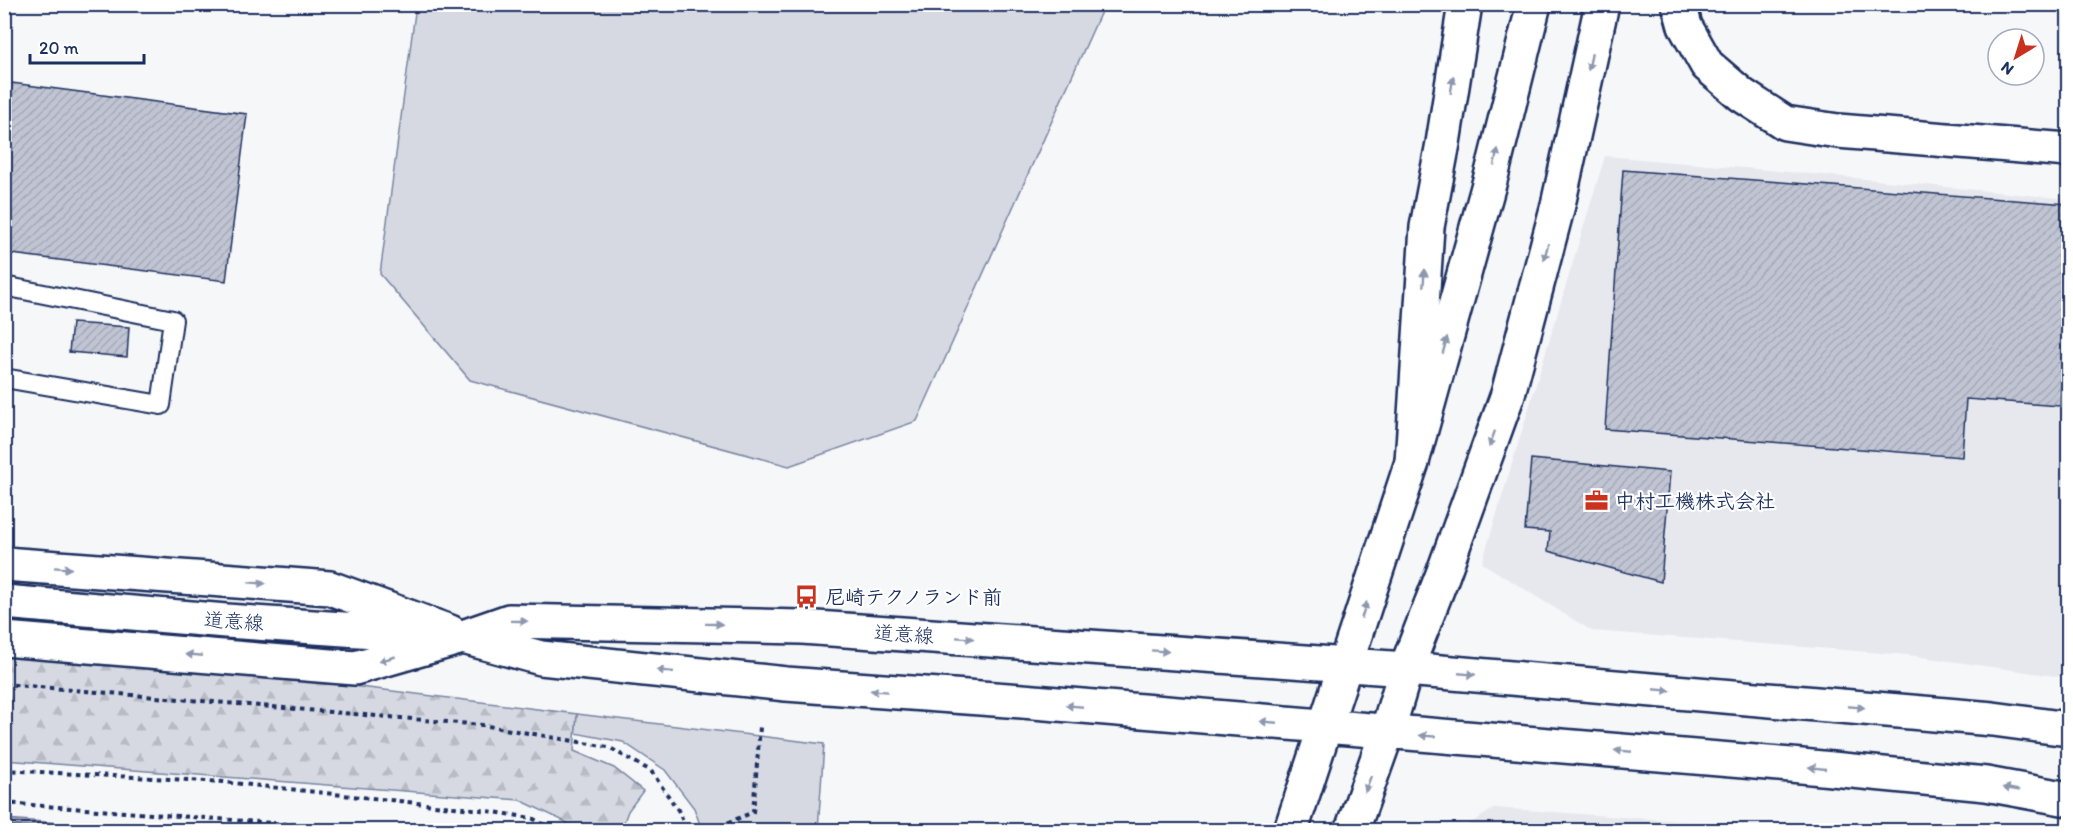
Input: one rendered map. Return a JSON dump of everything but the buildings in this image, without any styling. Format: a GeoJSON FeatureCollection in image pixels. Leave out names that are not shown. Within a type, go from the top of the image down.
{"type":"FeatureCollection","features":[{"type":"Feature","properties":{"kind":"main road"},"geometry":{"type":"LineString","coordinates":[[1412,462],[1427,227],[1465,4]]}},
{"type":"Feature","properties":{"kind":"main road"},"geometry":{"type":"LineString","coordinates":[[1291,831],[1412,462],[1492,173],[1534,4]]}},
{"type":"Feature","properties":{"kind":"main road"},"geometry":{"type":"LineString","coordinates":[[1352,831],[1387,732],[1406,669],[1508,394],[1558,206],[1602,4]]}},
{"type":"Feature","properties":{"kind":"main road"},"geometry":{"type":"LineString","coordinates":[[1679,4],[1685,26],[1707,65],[1742,95],[1785,123],[1838,131],[2068,150]]}},
{"type":"Feature","properties":{"kind":"main road"},"geometry":{"type":"LineString","coordinates":[[4,564],[330,588],[463,636]]}},
{"type":"Feature","properties":{"kind":"main road","name":"道意線"},"geometry":{"type":"LineString","coordinates":[[4,602],[226,621],[463,636],[541,658],[763,682],[1780,764],[1975,783],[2068,799]]}},
{"type":"Feature","properties":{"kind":"main road","name":"道意線"},"geometry":{"type":"LineString","coordinates":[[463,636],[509,621],[802,627],[1406,669],[1993,718],[2068,729]]}},
{"type":"Feature","properties":{"kind":"main road"},"geometry":{"type":"LineString","coordinates":[[4,639],[355,668],[463,636]]}},
{"type":"Feature","properties":{"kind":"lane"},"geometry":{"type":"LineString","coordinates":[[4,286],[173,320],[161,405],[4,378]]}},
{"type":"Feature","properties":{"kind":"path"},"geometry":{"type":"LineString","coordinates":[[4,684],[482,725],[608,747],[651,771],[678,810],[687,831]]}},
{"type":"Feature","properties":{"kind":"path"},"geometry":{"type":"LineString","coordinates":[[711,831],[753,812],[760,727]]}},
{"type":"Feature","properties":{"kind":"path"},"geometry":{"type":"LineString","coordinates":[[4,770],[236,783],[482,810],[532,818],[553,831]]}},
{"type":"Feature","properties":{"kind":"path"},"geometry":{"type":"LineString","coordinates":[[4,802],[366,831]]}},
{"type":"Feature","properties":{"kind":"shaded area"},"geometry":{"type":"Polygon","coordinates":[[[1605,156],[2068,199],[2068,678],[1908,655],[1592,631],[1482,563],[1605,156]]]}},
{"type":"Feature","properties":{"kind":"shaded area"},"geometry":{"type":"Polygon","coordinates":[[[1495,808],[1808,830],[1460,830],[1495,808]]]}},
{"type":"Feature","properties":{"kind":"green space"},"geometry":{"type":"Polygon","coordinates":[[[416,5],[1104,5],[917,421],[789,466],[470,380],[380,274],[416,5]]]}},
{"type":"Feature","properties":{"kind":"green space"},"geometry":{"type":"Polygon","coordinates":[[[4,656],[344,685],[577,714],[574,751],[614,768],[643,791],[628,811],[621,830],[573,830],[566,822],[520,800],[5,760],[4,656]]]}},
{"type":"Feature","properties":{"kind":"green space"},"geometry":{"type":"Polygon","coordinates":[[[577,714],[824,744],[818,830],[702,830],[694,808],[665,770],[623,742],[575,733],[577,714]]]}},
{"type":"Feature","properties":{"kind":"water"},"geometry":{"type":"Polygon","coordinates":[[[5,819],[151,830],[5,830],[5,819]]]}},
{"type":"Feature","properties":{"kind":"place","name":"中村工機株式会社"},"geometry":{"type":"Point","coordinates":[1597,501]}},
{"type":"Feature","properties":{"kind":"place","name":"尼崎テクノランド前"},"geometry":{"type":"Point","coordinates":[807,597]}}]}
